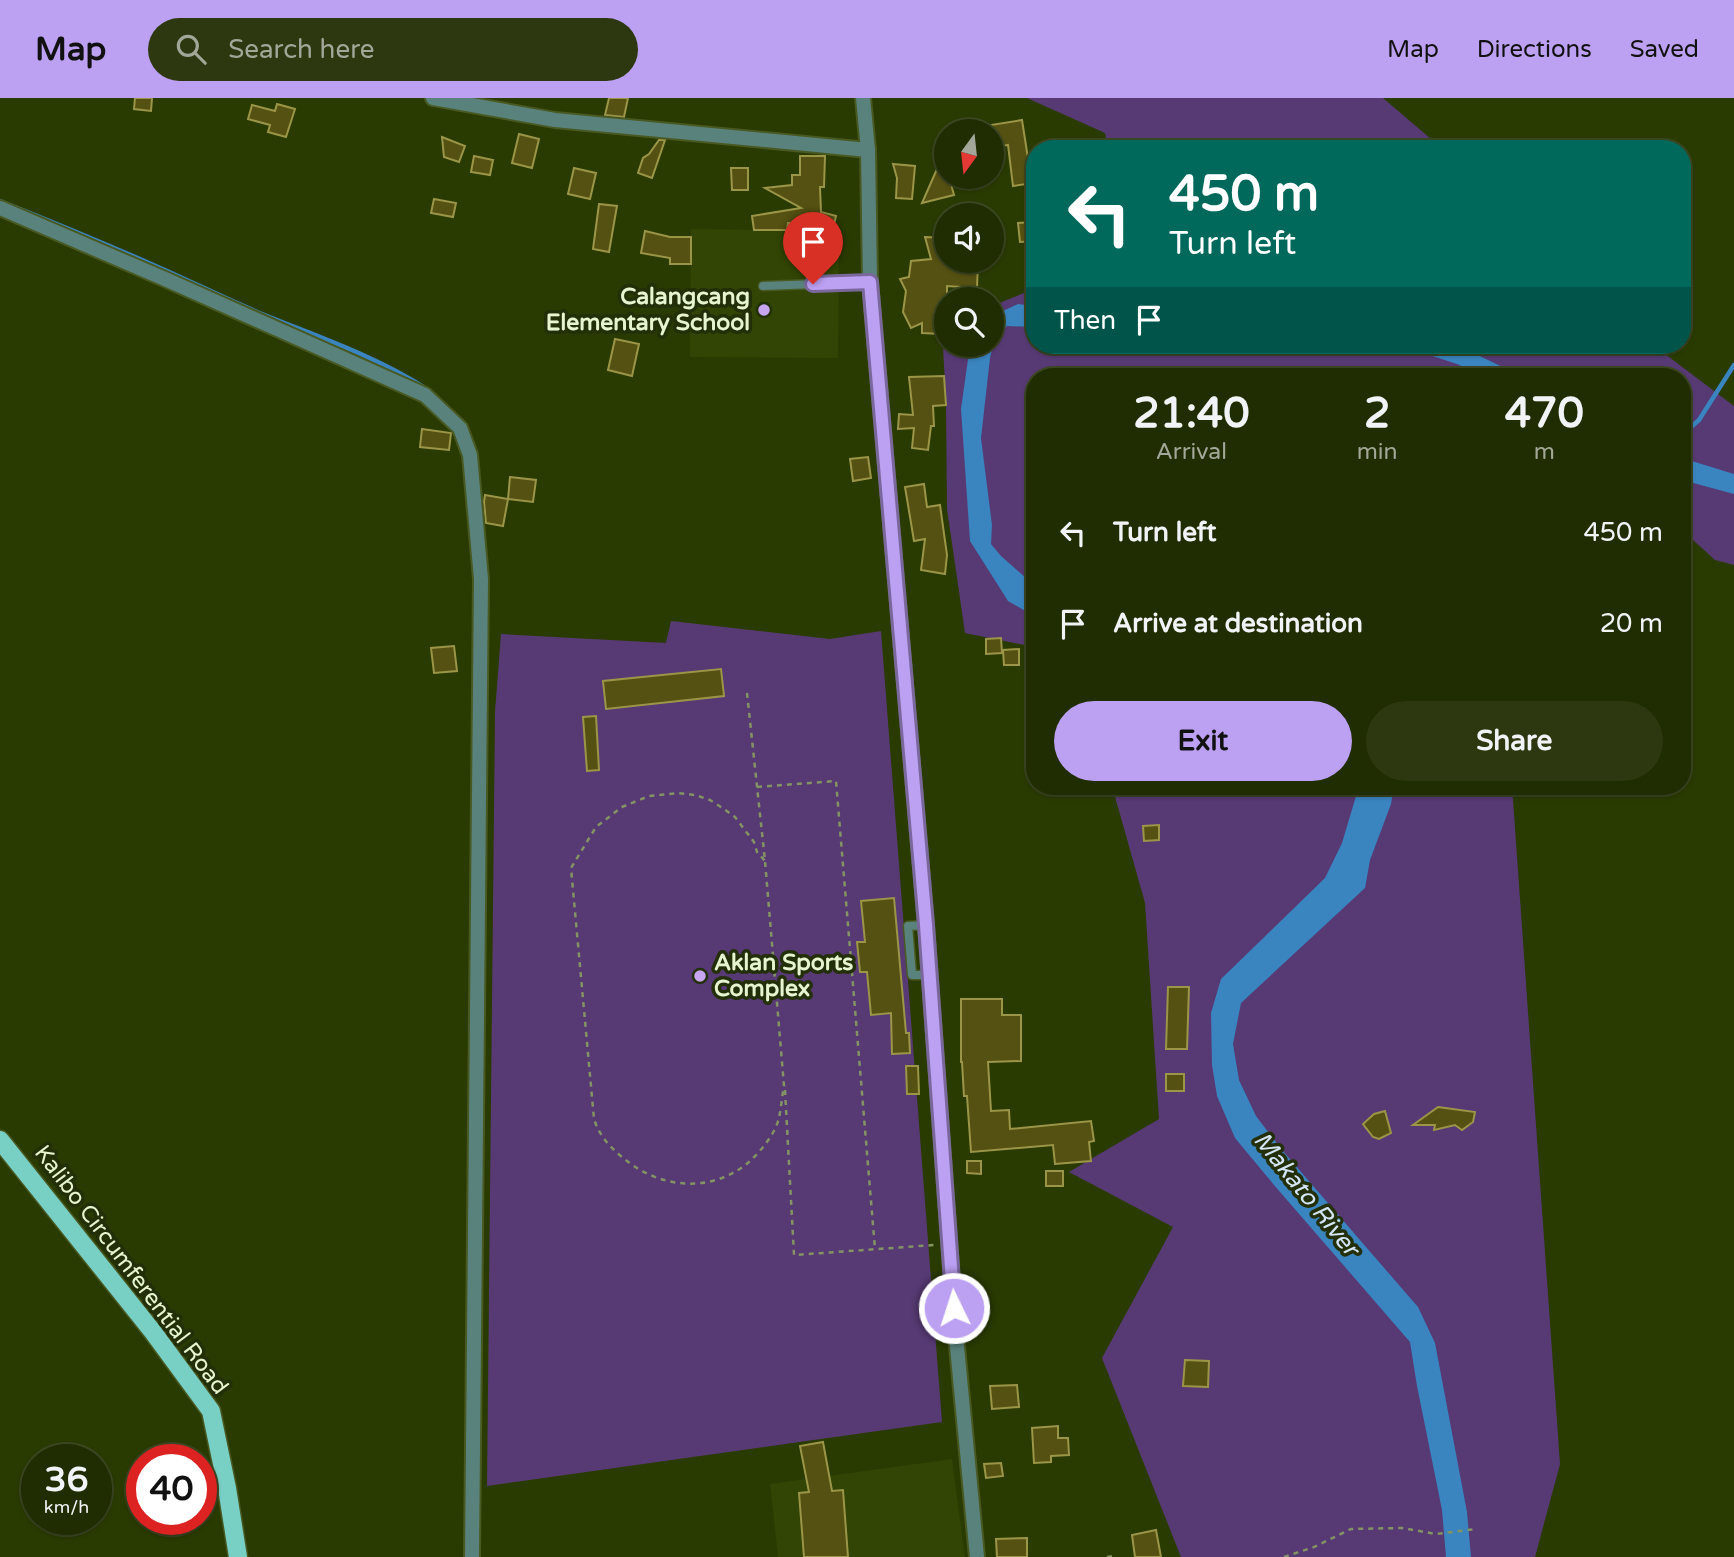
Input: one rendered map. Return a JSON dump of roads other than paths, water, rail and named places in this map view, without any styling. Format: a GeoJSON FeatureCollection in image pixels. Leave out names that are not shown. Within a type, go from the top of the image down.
{"type":"FeatureCollection","features":[{"type":"Feature","properties":{"kind":"main road","name":"Kalibo Circumferential Road"},"geometry":{"type":"LineString","coordinates":[[0,1140],[153,1332],[211,1411],[238,1557]]}},
{"type":"Feature","properties":{"kind":"street"},"geometry":{"type":"LineString","coordinates":[[433,98],[555,120],[868,150]]}},
{"type":"Feature","properties":{"kind":"street"},"geometry":{"type":"LineString","coordinates":[[863,98],[868,150],[870,282],[926,925],[956,1336],[977,1557]]}},
{"type":"Feature","properties":{"kind":"street"},"geometry":{"type":"LineString","coordinates":[[0,208],[425,395],[460,428],[470,456],[481,579],[472,1557]]}},
{"type":"Feature","properties":{"kind":"lane"},"geometry":{"type":"LineString","coordinates":[[763,286],[870,282]]}},
{"type":"Feature","properties":{"kind":"water"},"geometry":{"type":"Polygon","coordinates":[[[1018,304],[1026,305],[1026,327],[1007,326],[1004,329],[1004,310],[1018,304]]]}},
{"type":"Feature","properties":{"kind":"water"},"geometry":{"type":"Polygon","coordinates":[[[1426,354],[1476,354],[1504,368],[1466,368],[1426,354]]]}},
{"type":"Feature","properties":{"kind":"water"},"geometry":{"type":"Polygon","coordinates":[[[968,357],[990,357],[981,438],[992,525],[991,544],[1026,578],[1026,611],[1008,601],[970,541],[961,409],[968,357]]]}},
{"type":"Feature","properties":{"kind":"water"},"geometry":{"type":"Polygon","coordinates":[[[1691,461],[1734,474],[1734,494],[1691,482],[1691,461]]]}},
{"type":"Feature","properties":{"kind":"water","name":"Makato River"},"geometry":{"type":"Polygon","coordinates":[[[1356,795],[1392,795],[1370,860],[1365,888],[1241,1003],[1233,1044],[1239,1080],[1256,1116],[1282,1150],[1418,1307],[1435,1343],[1467,1512],[1471,1557],[1446,1557],[1442,1510],[1410,1342],[1235,1138],[1217,1096],[1212,1065],[1211,1013],[1221,979],[1325,878],[1342,843],[1356,795]]]}},
{"type":"Feature","properties":{"kind":"waterway"},"geometry":{"type":"LineString","coordinates":[[0,201],[363,355],[425,388]]}},
{"type":"Feature","properties":{"kind":"waterway"},"geometry":{"type":"LineString","coordinates":[[1691,427],[1699,420],[1734,365]]}},
{"type":"Feature","properties":{"kind":"place","name":"Calangcang Elementary School"},"geometry":{"type":"Point","coordinates":[764,310]}},
{"type":"Feature","properties":{"kind":"place","name":"Aklan Sports Complex"},"geometry":{"type":"Point","coordinates":[700,976]}}]}
